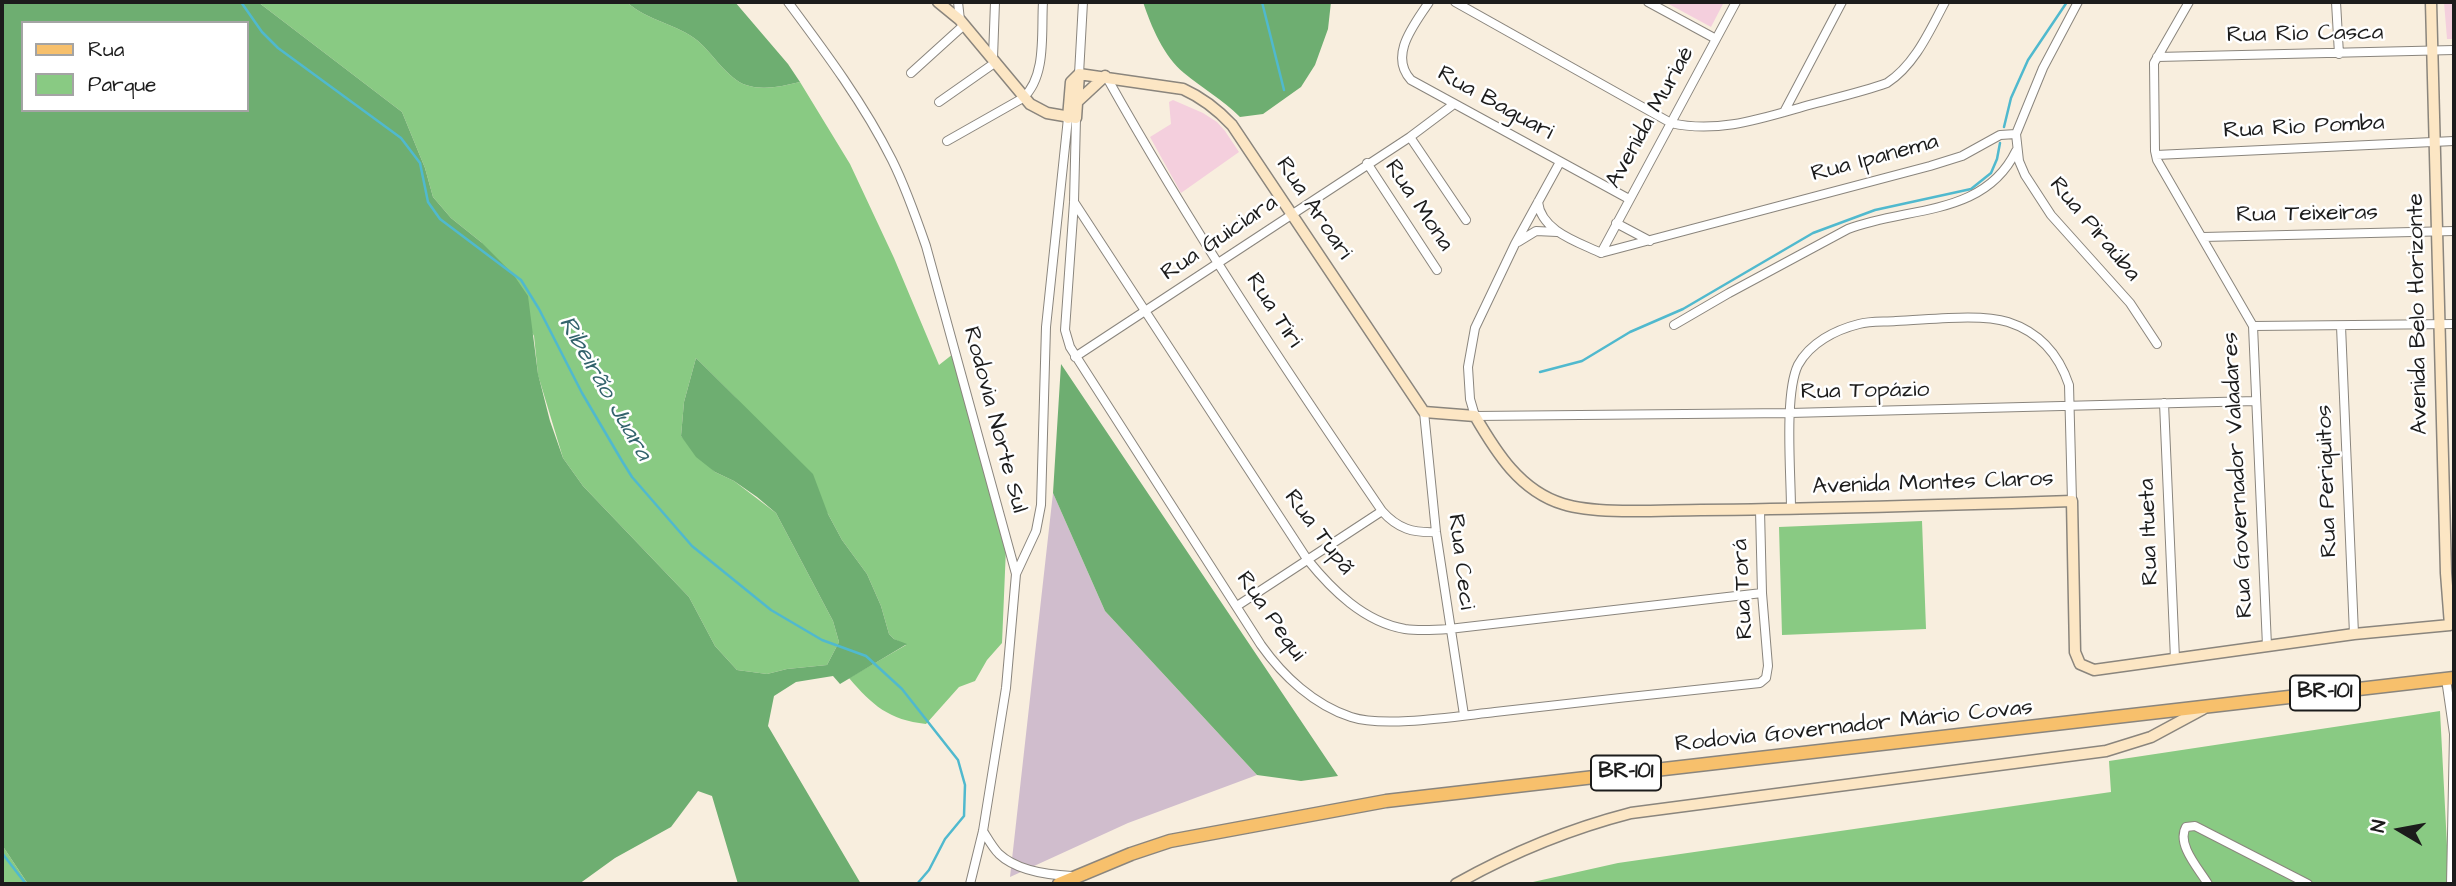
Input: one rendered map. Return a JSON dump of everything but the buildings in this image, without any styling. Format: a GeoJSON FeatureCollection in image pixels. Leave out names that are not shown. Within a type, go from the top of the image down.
{"type":"FeatureCollection","features":[{"type":"Feature","properties":{"kind":"main road","name":"Rodovia Governador Mário Covas"},"geometry":{"type":"LineString","coordinates":[[1059,884],[1131,853],[1170,841],[1386,801],[2450,679]]}},
{"type":"Feature","properties":{"kind":"street","name":"Rodovia Norte Sul"},"geometry":{"type":"LineString","coordinates":[[788,2],[833,62],[876,130],[911,202],[926,246],[1016,574],[1006,688],[983,831],[970,884]]}},
{"type":"Feature","properties":{"kind":"street"},"geometry":{"type":"LineString","coordinates":[[938,2],[962,23],[1023,98],[1037,109],[1072,118]]}},
{"type":"Feature","properties":{"kind":"street"},"geometry":{"type":"LineString","coordinates":[[958,2],[962,23]]}},
{"type":"Feature","properties":{"kind":"street"},"geometry":{"type":"LineString","coordinates":[[994,60],[995,2]]}},
{"type":"Feature","properties":{"kind":"street"},"geometry":{"type":"LineString","coordinates":[[947,141],[1030,92],[1036,79],[1043,2]]}},
{"type":"Feature","properties":{"kind":"street"},"geometry":{"type":"LineString","coordinates":[[1072,118],[1077,103],[1083,2]]}},
{"type":"Feature","properties":{"kind":"street","name":"Rua Baguari"},"geometry":{"type":"LineString","coordinates":[[1429,2],[1402,50],[1402,67],[1411,80],[1629,199]]}},
{"type":"Feature","properties":{"kind":"street"},"geometry":{"type":"LineString","coordinates":[[1455,2],[1671,123],[1690,127],[1724,127],[1876,86],[1896,77],[1912,60],[1941,3]]}},
{"type":"Feature","properties":{"kind":"street"},"geometry":{"type":"LineString","coordinates":[[1648,2],[1716,39]]}},
{"type":"Feature","properties":{"kind":"street","name":"Avenida Muriaé"},"geometry":{"type":"LineString","coordinates":[[1601,253],[1736,2]]}},
{"type":"Feature","properties":{"kind":"street"},"geometry":{"type":"LineString","coordinates":[[1784,112],[1842,2]]}},
{"type":"Feature","properties":{"kind":"street"},"geometry":{"type":"LineString","coordinates":[[2016,134],[2043,68],[2078,2]]}},
{"type":"Feature","properties":{"kind":"street","name":"Rua Governador Valadares"},"geometry":{"type":"LineString","coordinates":[[2189,2],[2157,57],[2153,69],[2156,155],[2253,326],[2267,646]]}},
{"type":"Feature","properties":{"kind":"street"},"geometry":{"type":"LineString","coordinates":[[2336,2],[2339,54]]}},
{"type":"Feature","properties":{"kind":"street","name":"Avenida Belo Horizonte"},"geometry":{"type":"LineString","coordinates":[[2431,2],[2446,573],[2452,624]]}},
{"type":"Feature","properties":{"kind":"street"},"geometry":{"type":"LineString","coordinates":[[911,73],[962,23]]}},
{"type":"Feature","properties":{"kind":"street","name":"Rua Rio Casca"},"geometry":{"type":"LineString","coordinates":[[2157,57],[2454,50]]}},
{"type":"Feature","properties":{"kind":"street"},"geometry":{"type":"LineString","coordinates":[[939,102],[994,60]]}},
{"type":"Feature","properties":{"kind":"street"},"geometry":{"type":"LineString","coordinates":[[1016,574],[1033,540],[1041,505],[1046,327],[1072,118],[1071,82],[1079,74]]}},
{"type":"Feature","properties":{"kind":"street","name":"Rua Aroari"},"geometry":{"type":"LineString","coordinates":[[1079,74],[1183,89],[1209,103],[1232,125],[1424,412]]}},
{"type":"Feature","properties":{"kind":"street"},"geometry":{"type":"LineString","coordinates":[[1077,103],[1106,76]]}},
{"type":"Feature","properties":{"kind":"street","name":"Rua Tiri"},"geometry":{"type":"LineString","coordinates":[[1106,76],[1159,171],[1382,511],[1392,522],[1405,529],[1436,531]]}},
{"type":"Feature","properties":{"kind":"street","name":"Rua Guiciara"},"geometry":{"type":"LineString","coordinates":[[1075,357],[1410,137],[1454,104]]}},
{"type":"Feature","properties":{"kind":"street","name":"Rua Pequi"},"geometry":{"type":"LineString","coordinates":[[1072,118],[1073,202],[1065,330],[1075,357],[1261,645],[1284,673],[1317,701],[1350,717],[1375,722],[1760,683],[1766,678],[1768,666]]}},
{"type":"Feature","properties":{"kind":"street","name":"Rua Piraúba"},"geometry":{"type":"LineString","coordinates":[[2016,134],[2016,151],[2025,175],[2051,215],[2130,303],[2157,345]]}},
{"type":"Feature","properties":{"kind":"street","name":"Rua Ipanema"},"geometry":{"type":"LineString","coordinates":[[1601,253],[1930,166],[1962,156],[2000,135],[2016,134]]}},
{"type":"Feature","properties":{"kind":"street"},"geometry":{"type":"LineString","coordinates":[[1410,137],[1466,220]]}},
{"type":"Feature","properties":{"kind":"street","name":"Rua Rio Pomba"},"geometry":{"type":"LineString","coordinates":[[2156,155],[2454,141]]}},
{"type":"Feature","properties":{"kind":"street"},"geometry":{"type":"LineString","coordinates":[[1674,326],[1848,229],[1978,195],[1999,178],[2016,151]]}},
{"type":"Feature","properties":{"kind":"street","name":"Rua Baguari"},"geometry":{"type":"LineString","coordinates":[[1538,202],[1560,162]]}},
{"type":"Feature","properties":{"kind":"street","name":"Rua Mona"},"geometry":{"type":"LineString","coordinates":[[1367,163],[1437,270]]}},
{"type":"Feature","properties":{"kind":"street","name":"Rua Tupã"},"geometry":{"type":"LineString","coordinates":[[1073,202],[1307,559],[1338,593],[1377,620],[1405,629],[1450,629],[1762,593]]}},
{"type":"Feature","properties":{"kind":"street"},"geometry":{"type":"LineString","coordinates":[[1538,202],[1541,215],[1558,232],[1601,253]]}},
{"type":"Feature","properties":{"kind":"street","name":"Avenida Montes Claros"},"geometry":{"type":"LineString","coordinates":[[1538,202],[1475,328],[1471,343],[1468,384],[1475,416],[1498,455],[1532,487],[1561,504],[1597,510],[1760,510],[2072,501],[2074,647],[2078,661],[2084,668],[2094,670],[2354,634],[2452,624]]}},
{"type":"Feature","properties":{"kind":"street"},"geometry":{"type":"LineString","coordinates":[[1616,223],[1650,242]]}},
{"type":"Feature","properties":{"kind":"street"},"geometry":{"type":"LineString","coordinates":[[1515,244],[1536,230],[1558,232]]}},
{"type":"Feature","properties":{"kind":"street","name":"Rua Teixeiras"},"geometry":{"type":"LineString","coordinates":[[2203,237],[2454,231]]}},
{"type":"Feature","properties":{"kind":"street"},"geometry":{"type":"LineString","coordinates":[[1791,509],[1792,387],[1799,364],[1809,350],[1822,340],[1861,323],[1956,319],[2007,322],[2040,339],[2054,353],[2069,384],[2072,501]]}},
{"type":"Feature","properties":{"kind":"street"},"geometry":{"type":"LineString","coordinates":[[2253,326],[2454,324]]}},
{"type":"Feature","properties":{"kind":"street","name":"Rua Periquitos"},"geometry":{"type":"LineString","coordinates":[[2342,326],[2354,634]]}},
{"type":"Feature","properties":{"kind":"street","name":"Rua Topázio"},"geometry":{"type":"LineString","coordinates":[[1475,416],[1790,413],[2256,401]]}},
{"type":"Feature","properties":{"kind":"street","name":"Rua Itueta"},"geometry":{"type":"LineString","coordinates":[[2164,403],[2175,659]]}},
{"type":"Feature","properties":{"kind":"street"},"geometry":{"type":"LineString","coordinates":[[1424,412],[1475,416]]}},
{"type":"Feature","properties":{"kind":"street","name":"Rua Ceci"},"geometry":{"type":"LineString","coordinates":[[1424,412],[1436,531],[1464,715]]}},
{"type":"Feature","properties":{"kind":"street","name":"Rua Torá"},"geometry":{"type":"LineString","coordinates":[[1760,510],[1762,593],[1768,666]]}},
{"type":"Feature","properties":{"kind":"street"},"geometry":{"type":"LineString","coordinates":[[1237,606],[1382,511]]}},
{"type":"Feature","properties":{"kind":"street"},"geometry":{"type":"LineString","coordinates":[[2450,679],[2454,734],[2451,884]]}},
{"type":"Feature","properties":{"kind":"street"},"geometry":{"type":"LineString","coordinates":[[1455,884],[1512,853],[1606,819],[1631,813],[2106,751],[2151,737],[2203,709]]}},
{"type":"Feature","properties":{"kind":"street"},"geometry":{"type":"LineString","coordinates":[[2208,884],[2183,843],[2186,827],[2195,826],[2308,884]]}},
{"type":"Feature","properties":{"kind":"street"},"geometry":{"type":"LineString","coordinates":[[983,831],[994,849],[1006,859],[1042,873],[1077,876]]}},
{"type":"Feature","properties":{"kind":"shaded area"},"geometry":{"type":"Polygon","coordinates":[[[1665,2],[1724,2],[1711,27],[1665,2]]]}},
{"type":"Feature","properties":{"kind":"shaded area"},"geometry":{"type":"Polygon","coordinates":[[[2444,2],[2454,2],[2454,39],[2447,39],[2444,2]]]}},
{"type":"Feature","properties":{"kind":"shaded area"},"geometry":{"type":"Polygon","coordinates":[[[1173,100],[1217,122],[1239,152],[1181,193],[1150,137],[1171,124],[1169,102],[1173,100]]]}},
{"type":"Feature","properties":{"kind":"shaded area"},"geometry":{"type":"Polygon","coordinates":[[[1053,493],[1105,611],[1257,775],[1128,823],[1010,877],[1053,493]]]}},
{"type":"Feature","properties":{"kind":"green space"},"geometry":{"type":"Polygon","coordinates":[[[2,2],[258,2],[402,112],[425,168],[433,197],[451,218],[481,242],[513,274],[528,296],[538,374],[563,458],[583,486],[689,597],[715,646],[737,670],[767,674],[827,665],[839,642],[833,621],[776,513],[757,497],[715,472],[696,457],[681,436],[684,402],[696,358],[813,474],[828,514],[842,540],[867,574],[881,606],[889,634],[907,644],[840,684],[833,676],[796,682],[774,696],[768,726],[861,884],[738,884],[712,796],[698,791],[671,827],[615,858],[579,884],[28,884],[2,845],[2,2]]]}},
{"type":"Feature","properties":{"kind":"green space"},"geometry":{"type":"Polygon","coordinates":[[[258,2],[627,2],[644,14],[690,35],[739,82],[766,88],[800,82],[850,164],[894,258],[939,365],[953,354],[1006,548],[1002,643],[987,660],[975,681],[959,687],[926,724],[902,719],[882,710],[849,678],[906,645],[889,634],[881,606],[867,574],[842,540],[828,514],[735,397],[696,358],[684,402],[681,436],[715,472],[734,481],[776,513],[833,621],[839,642],[827,665],[767,674],[737,670],[715,646],[689,597],[583,486],[563,458],[538,375],[534,336],[481,242],[451,218],[433,197],[425,168],[402,112],[258,2]]]}},
{"type":"Feature","properties":{"kind":"green space"},"geometry":{"type":"Polygon","coordinates":[[[627,2],[735,2],[800,82],[766,88],[739,82],[690,35],[644,14],[627,2]]]}},
{"type":"Feature","properties":{"kind":"green space"},"geometry":{"type":"Polygon","coordinates":[[[1143,2],[1331,2],[1328,29],[1315,65],[1301,87],[1263,114],[1240,117],[1170,59],[1143,2]]]}},
{"type":"Feature","properties":{"kind":"green space"},"geometry":{"type":"Polygon","coordinates":[[[1061,364],[1338,776],[1301,781],[1257,775],[1105,611],[1053,493],[1061,364]]]}},
{"type":"Feature","properties":{"kind":"green space"},"geometry":{"type":"Polygon","coordinates":[[[1922,521],[1926,629],[1782,635],[1779,527],[1922,521]]]}},
{"type":"Feature","properties":{"kind":"green space"},"geometry":{"type":"Polygon","coordinates":[[[2440,711],[2449,884],[1524,884],[1618,863],[2111,792],[2109,761],[2440,711]]]}},
{"type":"Feature","properties":{"kind":"green space"},"geometry":{"type":"Polygon","coordinates":[[[2,845],[28,884],[2,884],[2,845]]]}},
{"type":"Feature","properties":{"kind":"waterway","name":"Ribeirão Juara"},"geometry":{"type":"LineString","coordinates":[[241,2],[262,32],[278,48],[401,138],[420,163],[428,202],[440,219],[521,280],[582,393],[632,477],[692,546],[771,610],[822,640],[866,656],[902,689],[958,760],[965,785],[964,816],[945,839],[929,870],[917,884]]}},
{"type":"Feature","properties":{"kind":"waterway"},"geometry":{"type":"LineString","coordinates":[[1262,2],[1284,90]]}},
{"type":"Feature","properties":{"kind":"waterway"},"geometry":{"type":"LineString","coordinates":[[2004,127],[2011,98],[2028,60],[2067,2]]}},
{"type":"Feature","properties":{"kind":"waterway"},"geometry":{"type":"LineString","coordinates":[[1540,372],[1582,361],[1630,332],[1683,309],[1813,233],[1875,210],[1971,189],[1991,173],[2000,143]]}},
{"type":"Feature","properties":{"kind":"waterway"},"geometry":{"type":"LineString","coordinates":[[2,853],[26,884]]}}]}
